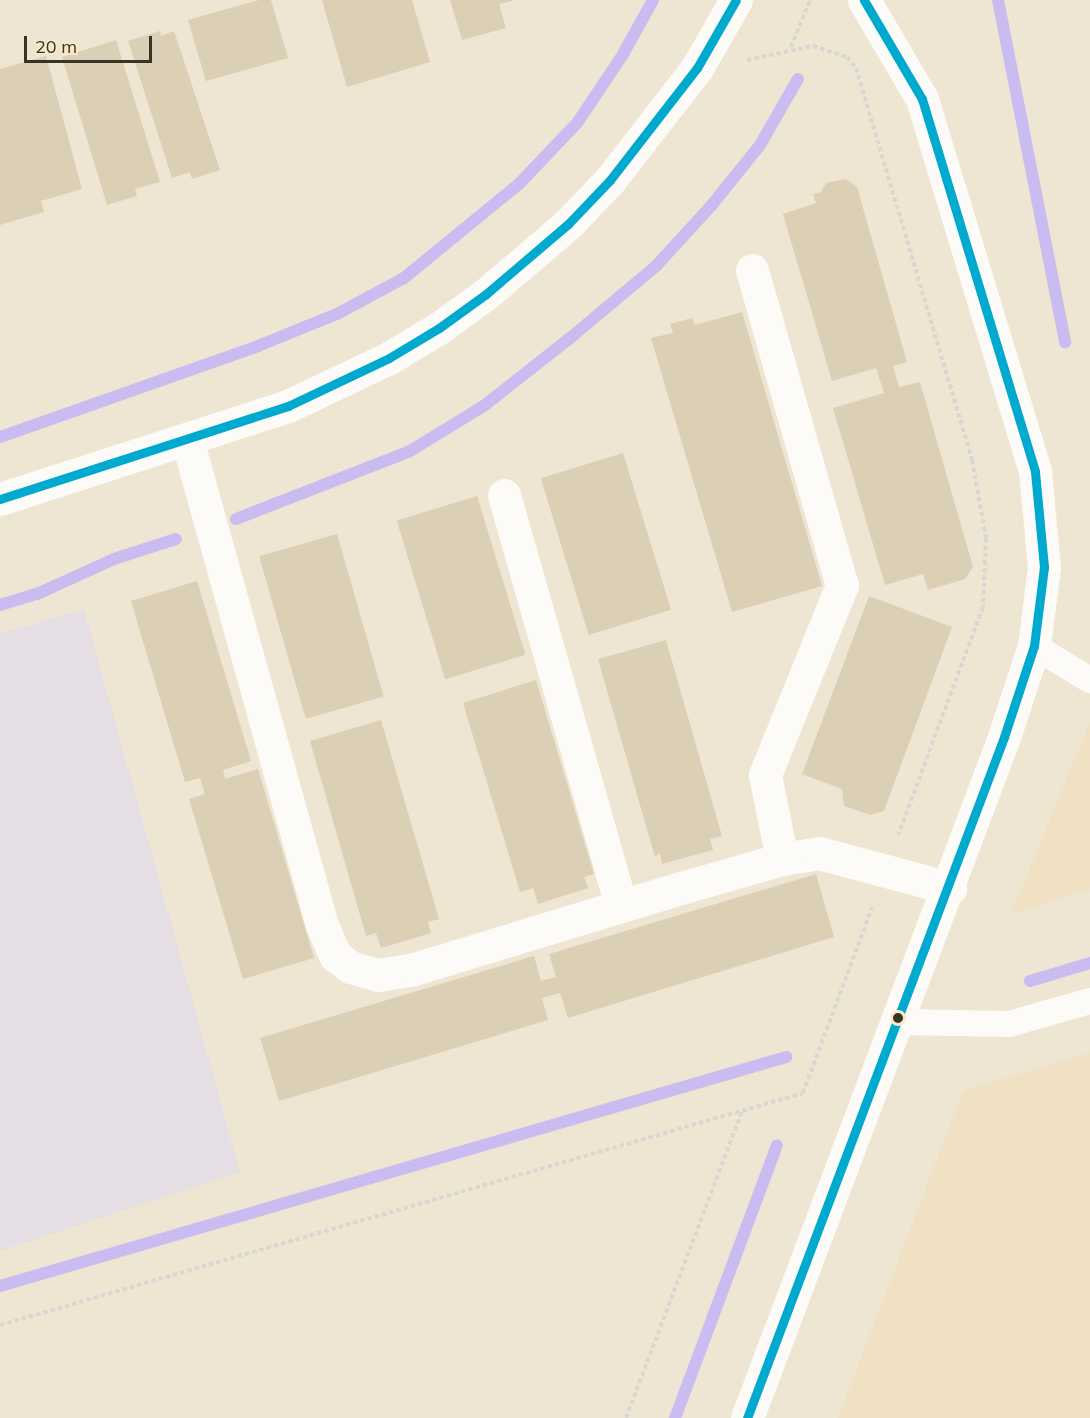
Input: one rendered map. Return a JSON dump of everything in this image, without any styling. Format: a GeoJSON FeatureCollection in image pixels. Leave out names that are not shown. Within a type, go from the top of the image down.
{"type":"FeatureCollection","features":[{"type":"Feature","properties":{"kind":"street"},"geometry":{"type":"LineString","coordinates":[[0,499],[288,406],[389,358],[486,294],[569,223],[610,180],[697,68],[736,0]]}},
{"type":"Feature","properties":{"kind":"street"},"geometry":{"type":"LineString","coordinates":[[747,1418],[950,888],[1034,646],[1044,567],[1035,471],[922,99],[864,0]]}},
{"type":"Feature","properties":{"kind":"street"},"geometry":{"type":"LineString","coordinates":[[752,270],[842,585],[765,775],[782,859]]}},
{"type":"Feature","properties":{"kind":"street"},"geometry":{"type":"LineString","coordinates":[[187,439],[322,925],[334,955],[350,967],[378,975],[414,969],[782,859],[819,853],[950,888]]}},
{"type":"Feature","properties":{"kind":"street"},"geometry":{"type":"LineString","coordinates":[[504,495],[621,906]]}},
{"type":"Feature","properties":{"kind":"lane"},"geometry":{"type":"LineString","coordinates":[[1034,646],[1090,680]]}},
{"type":"Feature","properties":{"kind":"lane"},"geometry":{"type":"LineString","coordinates":[[899,1022],[1009,1024],[1090,1001]]}},
{"type":"Feature","properties":{"kind":"path"},"geometry":{"type":"LineString","coordinates":[[791,48],[810,0]]}},
{"type":"Feature","properties":{"kind":"path"},"geometry":{"type":"LineString","coordinates":[[0,1325],[803,1093],[983,607],[986,538],[972,460],[856,68],[847,57],[813,46],[791,48],[773,56]]}},
{"type":"Feature","properties":{"kind":"path"},"geometry":{"type":"LineString","coordinates":[[626,1418],[742,1110]]}},
{"type":"Feature","properties":{"kind":"shaded area"},"geometry":{"type":"Polygon","coordinates":[[[84,609],[240,1172],[0,1251],[0,634],[84,609]]]}},
{"type":"Feature","properties":{"kind":"shaded area"},"geometry":{"type":"Polygon","coordinates":[[[1090,722],[1090,889],[1011,914],[1090,722]]]}},
{"type":"Feature","properties":{"kind":"shaded area"},"geometry":{"type":"Polygon","coordinates":[[[1090,1053],[1090,1418],[838,1418],[963,1091],[1090,1053]]]}},
{"type":"Feature","properties":{"kind":"building"},"geometry":{"type":"Polygon","coordinates":[[[259,0],[271,0],[288,58],[206,81],[188,20],[259,0]]]}},
{"type":"Feature","properties":{"kind":"building"},"geometry":{"type":"Polygon","coordinates":[[[322,0],[412,0],[430,62],[347,87],[322,0]]]}},
{"type":"Feature","properties":{"kind":"building"},"geometry":{"type":"Polygon","coordinates":[[[450,0],[512,0],[499,4],[506,28],[462,40],[450,0]]]}},
{"type":"Feature","properties":{"kind":"building"},"geometry":{"type":"Polygon","coordinates":[[[160,31],[161,36],[174,31],[220,170],[192,179],[190,172],[172,178],[128,41],[160,31]]]}},
{"type":"Feature","properties":{"kind":"building"},"geometry":{"type":"Polygon","coordinates":[[[116,40],[160,182],[135,189],[137,196],[107,205],[62,57],[116,40]]]}},
{"type":"Feature","properties":{"kind":"building"},"geometry":{"type":"Polygon","coordinates":[[[46,56],[82,189],[41,201],[44,212],[0,225],[0,69],[46,56]]]}},
{"type":"Feature","properties":{"kind":"building"},"geometry":{"type":"Polygon","coordinates":[[[846,179],[857,187],[907,362],[893,366],[899,387],[920,382],[973,567],[965,579],[928,590],[923,574],[885,585],[833,408],[884,393],[876,368],[832,381],[783,214],[816,203],[813,194],[821,192],[826,183],[846,179]]]}},
{"type":"Feature","properties":{"kind":"building"},"geometry":{"type":"Polygon","coordinates":[[[742,312],[822,586],[732,612],[651,338],[673,333],[670,324],[692,318],[695,325],[742,312]]]}},
{"type":"Feature","properties":{"kind":"building"},"geometry":{"type":"Polygon","coordinates":[[[623,453],[671,610],[589,635],[541,478],[623,453]]]}},
{"type":"Feature","properties":{"kind":"building"},"geometry":{"type":"Polygon","coordinates":[[[477,496],[526,655],[445,679],[397,521],[477,496]]]}},
{"type":"Feature","properties":{"kind":"building"},"geometry":{"type":"Polygon","coordinates":[[[337,534],[384,696],[306,719],[259,556],[337,534]]]}},
{"type":"Feature","properties":{"kind":"building"},"geometry":{"type":"Polygon","coordinates":[[[197,581],[251,761],[223,770],[225,779],[258,769],[314,958],[243,979],[189,799],[205,794],[200,778],[185,782],[131,601],[197,581]]]}},
{"type":"Feature","properties":{"kind":"building"},"geometry":{"type":"Polygon","coordinates":[[[869,596],[952,627],[884,811],[870,815],[844,806],[842,789],[802,774],[869,596]]]}},
{"type":"Feature","properties":{"kind":"building"},"geometry":{"type":"Polygon","coordinates":[[[666,640],[722,836],[710,839],[713,850],[662,864],[660,853],[655,857],[598,659],[666,640]]]}},
{"type":"Feature","properties":{"kind":"building"},"geometry":{"type":"Polygon","coordinates":[[[536,680],[594,874],[584,877],[588,888],[538,904],[533,888],[520,892],[463,703],[536,680]]]}},
{"type":"Feature","properties":{"kind":"building"},"geometry":{"type":"Polygon","coordinates":[[[381,720],[439,919],[428,922],[431,933],[381,948],[376,933],[366,936],[310,741],[381,720]]]}},
{"type":"Feature","properties":{"kind":"building"},"geometry":{"type":"Polygon","coordinates":[[[816,874],[834,937],[568,1018],[560,993],[542,998],[548,1020],[279,1101],[260,1038],[534,956],[541,981],[556,977],[549,954],[816,874]]]}},
{"type":"Feature","properties":{"kind":"waterway"},"geometry":{"type":"LineString","coordinates":[[0,437],[258,346],[337,314],[404,278],[519,184],[577,123],[622,56],[653,0]]}},
{"type":"Feature","properties":{"kind":"waterway"},"geometry":{"type":"LineString","coordinates":[[998,0],[1065,342]]}},
{"type":"Feature","properties":{"kind":"waterway"},"geometry":{"type":"LineString","coordinates":[[236,519],[410,451],[485,405],[656,266],[711,206],[760,145],[798,79]]}},
{"type":"Feature","properties":{"kind":"waterway"},"geometry":{"type":"LineString","coordinates":[[0,605],[37,594],[114,559],[176,539]]}},
{"type":"Feature","properties":{"kind":"waterway"},"geometry":{"type":"LineString","coordinates":[[1030,981],[1090,963]]}},
{"type":"Feature","properties":{"kind":"waterway"},"geometry":{"type":"LineString","coordinates":[[0,1286],[786,1057]]}},
{"type":"Feature","properties":{"kind":"waterway"},"geometry":{"type":"LineString","coordinates":[[675,1418],[777,1145]]}},
{"type":"Feature","properties":{"kind":"transit line"},"geometry":{"type":"LineString","coordinates":[[0,499],[288,406],[389,358],[439,328],[486,294],[569,223],[610,180],[697,68],[736,0]]}},
{"type":"Feature","properties":{"kind":"transit line"},"geometry":{"type":"LineString","coordinates":[[747,1418],[1004,737],[1034,646],[1044,567],[1035,471],[922,99],[864,0]]}}]}
